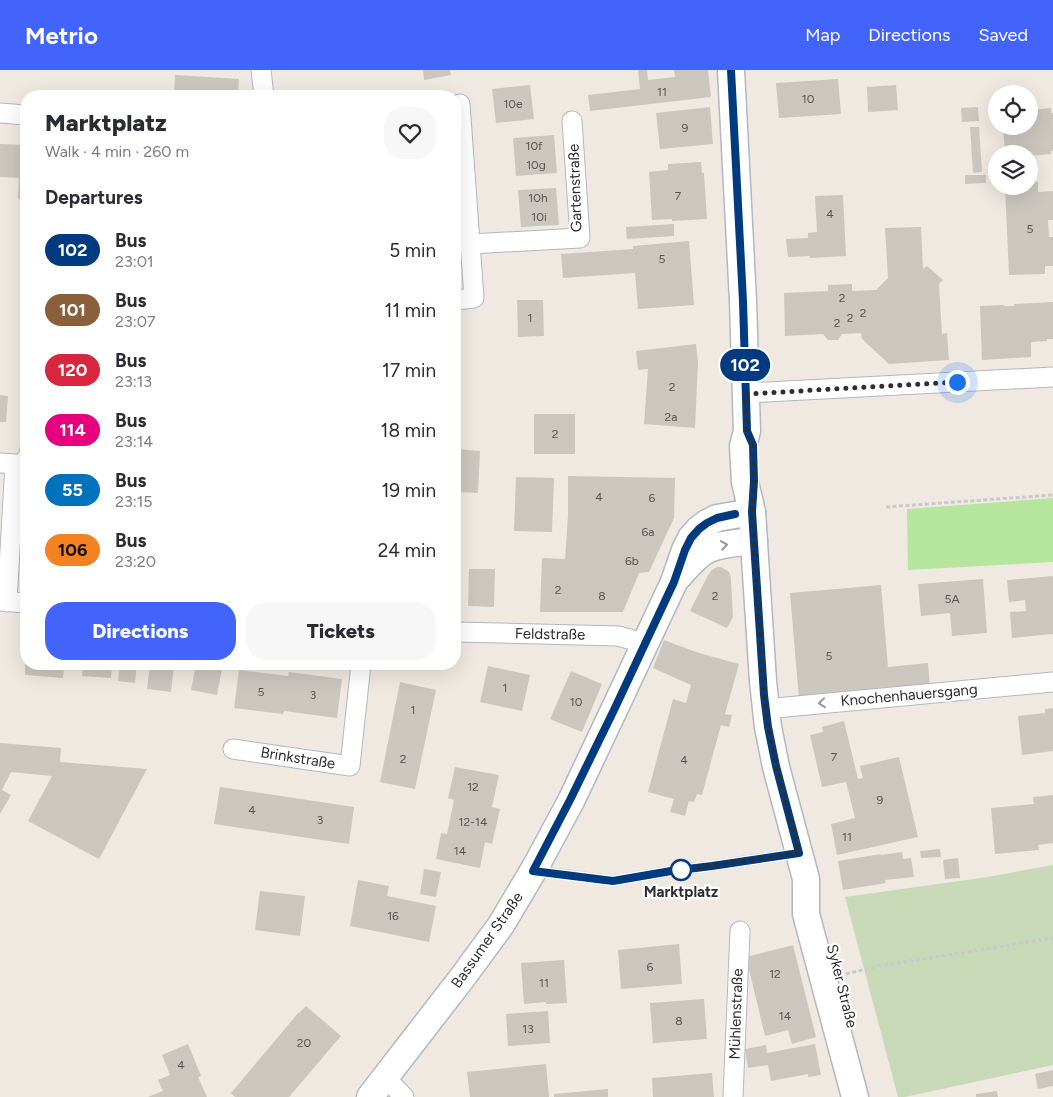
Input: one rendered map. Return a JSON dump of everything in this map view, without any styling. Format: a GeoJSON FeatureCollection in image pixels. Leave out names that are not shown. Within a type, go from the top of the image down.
{"type":"FeatureCollection","features":[{"type":"Feature","properties":{"kind":"street"},"geometry":{"type":"LineString","coordinates":[[261,70],[263,90]]}},
{"type":"Feature","properties":{"kind":"street","name":"Syker Straße"},"geometry":{"type":"LineString","coordinates":[[731,70],[746,394],[747,431],[743,446],[745,482],[752,512],[765,708],[776,766],[806,879],[806,914],[855,1097]]}},
{"type":"Feature","properties":{"kind":"street"},"geometry":{"type":"LineString","coordinates":[[0,113],[20,115]]}},
{"type":"Feature","properties":{"kind":"street"},"geometry":{"type":"LineString","coordinates":[[461,118],[474,298],[461,299]]}},
{"type":"Feature","properties":{"kind":"street","name":"Gartenstraße"},"geometry":{"type":"LineString","coordinates":[[470,244],[580,238],[572,121]]}},
{"type":"Feature","properties":{"kind":"street"},"geometry":{"type":"LineString","coordinates":[[746,394],[1053,377]]}},
{"type":"Feature","properties":{"kind":"street"},"geometry":{"type":"LineString","coordinates":[[7,463],[4,602],[20,602]]}},
{"type":"Feature","properties":{"kind":"street","name":"Bassumer Straße"},"geometry":{"type":"LineString","coordinates":[[378,1087],[501,925],[533,871],[570,800],[674,582],[691,538],[699,529],[717,518],[752,512]]}},
{"type":"Feature","properties":{"kind":"street","name":"Bassumer Straße"},"geometry":{"type":"LineString","coordinates":[[674,582],[688,565],[708,549],[720,545],[754,542]]}},
{"type":"Feature","properties":{"kind":"street","name":"Feldstraße"},"geometry":{"type":"LineString","coordinates":[[461,632],[618,636],[644,643]]}},
{"type":"Feature","properties":{"kind":"street","name":"Brinkstraße"},"geometry":{"type":"LineString","coordinates":[[233,749],[350,766],[360,670]]}},
{"type":"Feature","properties":{"kind":"street","name":"Knochenhauersgang"},"geometry":{"type":"LineString","coordinates":[[765,708],[1053,682]]}},
{"type":"Feature","properties":{"kind":"street","name":"Syker Straße"},"geometry":{"type":"LineString","coordinates":[[806,879],[822,904],[871,1097]]}},
{"type":"Feature","properties":{"kind":"street","name":"Mühlenstraße"},"geometry":{"type":"LineString","coordinates":[[733,1097],[740,930]]}},
{"type":"Feature","properties":{"kind":"street"},"geometry":{"type":"LineString","coordinates":[[378,1087],[404,1097]]}},
{"type":"Feature","properties":{"kind":"lane"},"geometry":{"type":"LineString","coordinates":[[7,463],[20,456]]}},
{"type":"Feature","properties":{"kind":"lane"},"geometry":{"type":"LineString","coordinates":[[533,871],[613,881],[799,853]]}},
{"type":"Feature","properties":{"kind":"path"},"geometry":{"type":"LineString","coordinates":[[886,507],[1053,495]]}},
{"type":"Feature","properties":{"kind":"path"},"geometry":{"type":"LineString","coordinates":[[839,976],[878,966],[1053,938]]}},
{"type":"Feature","properties":{"kind":"green space"},"geometry":{"type":"Polygon","coordinates":[[[1053,498],[1053,562],[908,570],[907,509],[1053,498]]]}},
{"type":"Feature","properties":{"kind":"green space"},"geometry":{"type":"Polygon","coordinates":[[[1053,865],[1053,1065],[898,1097],[845,897],[988,877],[1053,865]]]}},
{"type":"Feature","properties":{"kind":"building"},"geometry":{"type":"Polygon","coordinates":[[[423,70],[450,70],[451,75],[424,80],[423,70]]]}},
{"type":"Feature","properties":{"kind":"building"},"geometry":{"type":"Polygon","coordinates":[[[638,70],[647,70],[648,80],[675,77],[674,70],[708,70],[711,97],[590,111],[588,95],[640,89],[638,70]]]}},
{"type":"Feature","properties":{"kind":"building"},"geometry":{"type":"Polygon","coordinates":[[[175,75],[239,79],[238,90],[174,90],[175,75]]]}},
{"type":"Feature","properties":{"kind":"building"},"geometry":{"type":"Polygon","coordinates":[[[838,79],[841,114],[779,118],[776,83],[838,79]]]}},
{"type":"Feature","properties":{"kind":"building"},"geometry":{"type":"Polygon","coordinates":[[[530,85],[534,119],[496,123],[492,89],[530,85]]]}},
{"type":"Feature","properties":{"kind":"building"},"geometry":{"type":"Polygon","coordinates":[[[896,85],[898,110],[868,112],[867,87],[896,85]]]}},
{"type":"Feature","properties":{"kind":"building"},"geometry":{"type":"Polygon","coordinates":[[[710,107],[713,144],[660,149],[656,113],[710,107]]]}},
{"type":"Feature","properties":{"kind":"building"},"geometry":{"type":"Polygon","coordinates":[[[978,107],[979,121],[962,122],[961,108],[978,107]]]}},
{"type":"Feature","properties":{"kind":"building"},"geometry":{"type":"Polygon","coordinates":[[[1051,108],[1051,113],[1053,113],[1053,151],[1051,151],[1051,154],[1038,155],[1038,145],[1004,145],[1004,135],[1038,135],[1038,109],[1051,108]]]}},
{"type":"Feature","properties":{"kind":"building"},"geometry":{"type":"Polygon","coordinates":[[[970,127],[979,127],[982,172],[973,173],[970,127]]]}},
{"type":"Feature","properties":{"kind":"building"},"geometry":{"type":"Polygon","coordinates":[[[554,135],[557,173],[516,176],[513,138],[554,135]]]}},
{"type":"Feature","properties":{"kind":"building"},"geometry":{"type":"Polygon","coordinates":[[[0,144],[20,145],[20,199],[18,199],[19,178],[0,177],[0,144]]]}},
{"type":"Feature","properties":{"kind":"building"},"geometry":{"type":"Polygon","coordinates":[[[701,162],[702,173],[704,173],[707,219],[652,220],[649,172],[668,170],[668,164],[701,162]]]}},
{"type":"Feature","properties":{"kind":"building"},"geometry":{"type":"Polygon","coordinates":[[[965,175],[986,175],[986,183],[965,184],[965,175]]]}},
{"type":"Feature","properties":{"kind":"building"},"geometry":{"type":"Polygon","coordinates":[[[556,188],[559,225],[521,227],[518,190],[556,188]]]}},
{"type":"Feature","properties":{"kind":"building"},"geometry":{"type":"Polygon","coordinates":[[[1053,191],[1053,220],[1048,220],[1049,237],[1053,237],[1053,266],[1045,266],[1045,274],[1009,275],[1005,195],[1038,195],[1038,192],[1053,191]]]}},
{"type":"Feature","properties":{"kind":"building"},"geometry":{"type":"Polygon","coordinates":[[[843,195],[846,256],[788,257],[786,239],[808,238],[808,233],[817,232],[815,196],[843,195]]]}},
{"type":"Feature","properties":{"kind":"building"},"geometry":{"type":"Polygon","coordinates":[[[674,224],[674,236],[627,239],[626,227],[674,224]]]}},
{"type":"Feature","properties":{"kind":"building"},"geometry":{"type":"Polygon","coordinates":[[[921,227],[923,269],[927,266],[943,280],[939,284],[942,334],[947,333],[949,360],[889,364],[862,339],[861,333],[842,334],[838,340],[828,340],[823,334],[785,336],[784,293],[828,291],[828,285],[852,284],[852,291],[876,290],[888,278],[885,228],[921,227]]]}},
{"type":"Feature","properties":{"kind":"building"},"geometry":{"type":"Polygon","coordinates":[[[689,241],[694,305],[638,309],[635,273],[563,278],[561,254],[633,249],[633,246],[689,241]]]}},
{"type":"Feature","properties":{"kind":"building"},"geometry":{"type":"Polygon","coordinates":[[[517,300],[543,300],[544,336],[518,337],[517,300]]]}},
{"type":"Feature","properties":{"kind":"building"},"geometry":{"type":"Polygon","coordinates":[[[1053,302],[1053,339],[1031,342],[1031,357],[982,360],[980,306],[1014,306],[1014,304],[1053,302]]]}},
{"type":"Feature","properties":{"kind":"building"},"geometry":{"type":"Polygon","coordinates":[[[696,344],[698,363],[695,428],[644,424],[648,369],[638,370],[636,351],[696,344]]]}},
{"type":"Feature","properties":{"kind":"building"},"geometry":{"type":"Polygon","coordinates":[[[0,395],[8,396],[6,422],[0,422],[0,395]]]}},
{"type":"Feature","properties":{"kind":"building"},"geometry":{"type":"Polygon","coordinates":[[[534,414],[575,414],[575,454],[534,454],[534,414]]]}},
{"type":"Feature","properties":{"kind":"building"},"geometry":{"type":"Polygon","coordinates":[[[461,449],[480,451],[478,493],[461,492],[461,449]]]}},
{"type":"Feature","properties":{"kind":"building"},"geometry":{"type":"Polygon","coordinates":[[[568,476],[675,478],[674,518],[649,572],[639,573],[623,612],[540,612],[542,558],[565,559],[568,476]]]}},
{"type":"Feature","properties":{"kind":"building"},"geometry":{"type":"Polygon","coordinates":[[[516,477],[554,478],[552,532],[514,531],[516,477]]]}},
{"type":"Feature","properties":{"kind":"building"},"geometry":{"type":"Polygon","coordinates":[[[717,567],[728,571],[731,580],[733,617],[727,628],[690,611],[708,575],[717,567]]]}},
{"type":"Feature","properties":{"kind":"building"},"geometry":{"type":"Polygon","coordinates":[[[469,569],[495,569],[494,607],[468,606],[469,569]]]}},
{"type":"Feature","properties":{"kind":"building"},"geometry":{"type":"Polygon","coordinates":[[[1053,576],[1053,634],[1012,638],[1010,612],[1026,611],[1025,600],[1009,602],[1007,580],[1053,576]]]}},
{"type":"Feature","properties":{"kind":"building"},"geometry":{"type":"Polygon","coordinates":[[[983,579],[987,633],[952,636],[950,613],[921,616],[918,584],[983,579]]]}},
{"type":"Feature","properties":{"kind":"building"},"geometry":{"type":"Polygon","coordinates":[[[881,585],[888,667],[928,663],[930,688],[799,699],[790,593],[881,585]]]}},
{"type":"Feature","properties":{"kind":"building"},"geometry":{"type":"Polygon","coordinates":[[[664,640],[699,653],[739,664],[725,714],[732,715],[729,727],[721,725],[702,795],[697,794],[694,802],[689,801],[685,816],[670,812],[674,799],[648,792],[673,699],[686,703],[691,685],[653,668],[664,640]]]}},
{"type":"Feature","properties":{"kind":"building"},"geometry":{"type":"Polygon","coordinates":[[[488,666],[530,675],[522,711],[480,702],[488,666]]]}},
{"type":"Feature","properties":{"kind":"building"},"geometry":{"type":"Polygon","coordinates":[[[25,670],[64,670],[63,678],[25,675],[25,670]]]}},
{"type":"Feature","properties":{"kind":"building"},"geometry":{"type":"Polygon","coordinates":[[[82,670],[112,670],[111,678],[82,676],[82,670]]]}},
{"type":"Feature","properties":{"kind":"building"},"geometry":{"type":"Polygon","coordinates":[[[119,670],[136,670],[135,683],[118,681],[119,670]]]}},
{"type":"Feature","properties":{"kind":"building"},"geometry":{"type":"Polygon","coordinates":[[[149,670],[173,670],[171,692],[147,689],[149,670]]]}},
{"type":"Feature","properties":{"kind":"building"},"geometry":{"type":"Polygon","coordinates":[[[195,670],[222,670],[217,695],[191,690],[195,670]]]}},
{"type":"Feature","properties":{"kind":"building"},"geometry":{"type":"Polygon","coordinates":[[[239,670],[288,676],[289,672],[342,679],[337,718],[284,711],[283,714],[234,708],[239,670]]]}},
{"type":"Feature","properties":{"kind":"building"},"geometry":{"type":"Polygon","coordinates":[[[571,671],[602,684],[582,732],[550,719],[571,671]]]}},
{"type":"Feature","properties":{"kind":"building"},"geometry":{"type":"Polygon","coordinates":[[[400,682],[436,690],[415,789],[380,782],[400,682]]]}},
{"type":"Feature","properties":{"kind":"building"},"geometry":{"type":"Polygon","coordinates":[[[1053,708],[1053,751],[1022,755],[1018,716],[1045,713],[1045,709],[1053,708]]]}},
{"type":"Feature","properties":{"kind":"building"},"geometry":{"type":"Polygon","coordinates":[[[844,721],[858,779],[863,778],[860,766],[899,757],[918,837],[837,855],[831,824],[855,818],[846,782],[822,787],[810,735],[823,732],[822,727],[844,721]]]}},
{"type":"Feature","properties":{"kind":"building"},"geometry":{"type":"Polygon","coordinates":[[[0,743],[61,748],[60,762],[147,769],[99,859],[28,821],[52,776],[11,772],[2,790],[11,795],[0,814],[0,743]]]}},
{"type":"Feature","properties":{"kind":"building"},"geometry":{"type":"Polygon","coordinates":[[[455,767],[499,775],[492,807],[500,809],[492,844],[485,842],[480,868],[436,859],[441,833],[447,834],[454,800],[448,798],[455,767]]]}},
{"type":"Feature","properties":{"kind":"building"},"geometry":{"type":"Polygon","coordinates":[[[220,787],[354,807],[349,844],[214,824],[220,787]]]}},
{"type":"Feature","properties":{"kind":"building"},"geometry":{"type":"Polygon","coordinates":[[[1053,795],[1053,843],[1038,845],[1039,850],[995,854],[991,808],[1034,804],[1033,797],[1053,795]]]}},
{"type":"Feature","properties":{"kind":"building"},"geometry":{"type":"Polygon","coordinates":[[[940,849],[941,857],[921,858],[920,851],[940,849]]]}},
{"type":"Feature","properties":{"kind":"building"},"geometry":{"type":"Polygon","coordinates":[[[902,852],[903,859],[911,858],[914,877],[885,880],[886,883],[843,890],[838,861],[902,852]]]}},
{"type":"Feature","properties":{"kind":"building"},"geometry":{"type":"Polygon","coordinates":[[[958,858],[960,878],[945,879],[943,860],[958,858]]]}},
{"type":"Feature","properties":{"kind":"building"},"geometry":{"type":"Polygon","coordinates":[[[424,869],[441,872],[436,897],[420,894],[424,869]]]}},
{"type":"Feature","properties":{"kind":"building"},"geometry":{"type":"Polygon","coordinates":[[[358,880],[389,886],[387,896],[436,906],[429,942],[350,926],[358,880]]]}},
{"type":"Feature","properties":{"kind":"building"},"geometry":{"type":"Polygon","coordinates":[[[260,891],[305,896],[300,936],[255,930],[260,891]]]}},
{"type":"Feature","properties":{"kind":"building"},"geometry":{"type":"Polygon","coordinates":[[[679,944],[682,984],[621,989],[618,950],[679,944]]]}},
{"type":"Feature","properties":{"kind":"building"},"geometry":{"type":"Polygon","coordinates":[[[793,945],[816,1037],[792,1044],[788,1030],[765,1036],[746,957],[793,945]]]}},
{"type":"Feature","properties":{"kind":"building"},"geometry":{"type":"Polygon","coordinates":[[[564,960],[567,1003],[524,1004],[521,963],[564,960]]]}},
{"type":"Feature","properties":{"kind":"building"},"geometry":{"type":"Polygon","coordinates":[[[704,999],[707,1039],[653,1043],[650,1003],[704,999]]]}},
{"type":"Feature","properties":{"kind":"building"},"geometry":{"type":"Polygon","coordinates":[[[306,1006],[341,1036],[289,1097],[235,1097],[231,1093],[306,1006]]]}},
{"type":"Feature","properties":{"kind":"building"},"geometry":{"type":"Polygon","coordinates":[[[548,1011],[550,1043],[508,1046],[506,1014],[548,1011]]]}},
{"type":"Feature","properties":{"kind":"building"},"geometry":{"type":"Polygon","coordinates":[[[188,1044],[201,1076],[198,1077],[207,1097],[148,1097],[163,1091],[158,1080],[170,1075],[162,1055],[188,1044]]]}},
{"type":"Feature","properties":{"kind":"building"},"geometry":{"type":"Polygon","coordinates":[[[815,1044],[821,1075],[808,1077],[808,1074],[771,1081],[768,1065],[748,1068],[745,1049],[766,1045],[767,1053],[815,1044]]]}},
{"type":"Feature","properties":{"kind":"building"},"geometry":{"type":"Polygon","coordinates":[[[546,1064],[549,1097],[470,1097],[467,1072],[546,1064]]]}},
{"type":"Feature","properties":{"kind":"building"},"geometry":{"type":"Polygon","coordinates":[[[1053,1070],[1053,1086],[1038,1089],[1035,1074],[1053,1070]]]}},
{"type":"Feature","properties":{"kind":"building"},"geometry":{"type":"Polygon","coordinates":[[[712,1073],[714,1097],[653,1097],[652,1078],[712,1073]]]}},
{"type":"Feature","properties":{"kind":"building"},"geometry":{"type":"Polygon","coordinates":[[[608,1089],[608,1097],[554,1097],[554,1094],[608,1089]]]}},
{"type":"Feature","properties":{"kind":"building"},"geometry":{"type":"Polygon","coordinates":[[[997,1091],[998,1097],[976,1097],[976,1094],[997,1091]]]}},
{"type":"Feature","properties":{"kind":"bus line","name":"102"},"geometry":{"type":"LineString","coordinates":[[731,70],[743,301],[747,431],[753,445],[754,481],[752,512],[765,708],[776,766],[799,853],[613,881],[533,871],[614,710],[674,582],[691,538],[707,523],[717,518],[735,514]]}},
{"type":"Feature","properties":{"kind":"place","name":"Marktplatz"},"geometry":{"type":"Point","coordinates":[681,870]}},
{"type":"Feature","properties":{"kind":"route"},"geometry":{"type":"LineString","coordinates":[[681,870],[799,853],[776,766],[765,708],[752,512],[754,481],[753,445],[747,431],[746,394],[957,382]]}}]}
